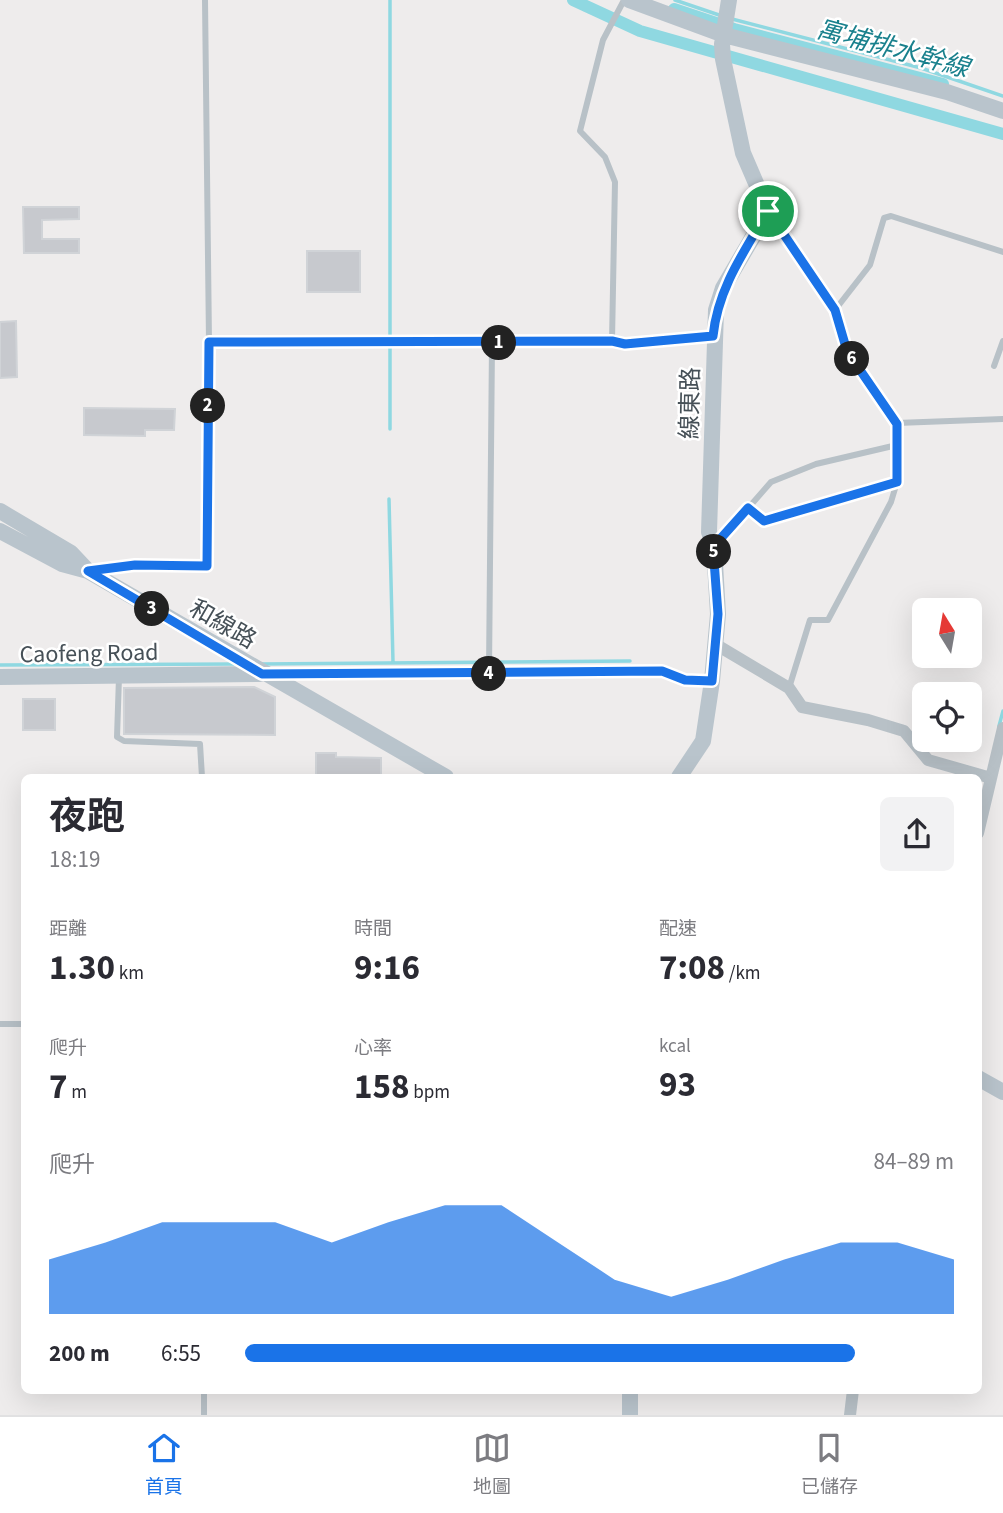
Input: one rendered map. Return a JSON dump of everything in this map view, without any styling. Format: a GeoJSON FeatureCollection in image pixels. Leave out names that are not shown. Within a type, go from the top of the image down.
{"type":"FeatureCollection","features":[{"type":"Feature","properties":{"kind":"street"},"geometry":{"type":"LineString","coordinates":[[629,0],[947,92],[1003,111]]}},
{"type":"Feature","properties":{"kind":"street"},"geometry":{"type":"LineString","coordinates":[[725,28],[743,153],[768,211]]}},
{"type":"Feature","properties":{"kind":"street","name":"線東路"},"geometry":{"type":"LineString","coordinates":[[681,774],[703,741],[718,614],[713,547],[709,532],[713,336],[716,310],[723,288],[768,211]]}},
{"type":"Feature","properties":{"kind":"street"},"geometry":{"type":"LineString","coordinates":[[0,511],[71,553],[88,571]]}},
{"type":"Feature","properties":{"kind":"street"},"geometry":{"type":"LineString","coordinates":[[0,531],[62,564],[88,571]]}},
{"type":"Feature","properties":{"kind":"street","name":"和線路"},"geometry":{"type":"LineString","coordinates":[[88,571],[262,674],[441,774]]}},
{"type":"Feature","properties":{"kind":"street"},"geometry":{"type":"LineString","coordinates":[[715,644],[789,688],[802,707],[868,720],[904,731],[928,760],[996,771]]}},
{"type":"Feature","properties":{"kind":"street"},"geometry":{"type":"LineString","coordinates":[[262,674],[662,671],[685,680],[712,681]]}},
{"type":"Feature","properties":{"kind":"street","name":"Caofeng Road"},"geometry":{"type":"LineString","coordinates":[[0,677],[262,674]]}},
{"type":"Feature","properties":{"kind":"street"},"geometry":{"type":"LineString","coordinates":[[982,819],[996,771],[1003,728]]}},
{"type":"Feature","properties":{"kind":"street"},"geometry":{"type":"LineString","coordinates":[[982,1080],[1003,1092]]}},
{"type":"Feature","properties":{"kind":"street"},"geometry":{"type":"LineString","coordinates":[[630,1394],[630,1415]]}},
{"type":"Feature","properties":{"kind":"street"},"geometry":{"type":"LineString","coordinates":[[850,1415],[853,1394]]}},
{"type":"Feature","properties":{"kind":"lane"},"geometry":{"type":"LineString","coordinates":[[88,571],[135,565],[207,566],[209,342],[205,0]]}},
{"type":"Feature","properties":{"kind":"lane"},"geometry":{"type":"LineString","coordinates":[[612,341],[615,182],[605,157],[580,131],[603,40],[624,0]]}},
{"type":"Feature","properties":{"kind":"lane"},"geometry":{"type":"LineString","coordinates":[[768,211],[835,310],[847,351],[897,424],[897,482],[891,502],[828,620],[810,620],[789,688]]}},
{"type":"Feature","properties":{"kind":"lane"},"geometry":{"type":"LineString","coordinates":[[835,310],[870,265],[884,218],[891,216],[1003,252]]}},
{"type":"Feature","properties":{"kind":"lane"},"geometry":{"type":"LineString","coordinates":[[209,342],[637,343],[713,336]]}},
{"type":"Feature","properties":{"kind":"lane"},"geometry":{"type":"LineString","coordinates":[[994,366],[1003,341]]}},
{"type":"Feature","properties":{"kind":"lane"},"geometry":{"type":"LineString","coordinates":[[489,674],[492,343]]}},
{"type":"Feature","properties":{"kind":"lane"},"geometry":{"type":"LineString","coordinates":[[897,424],[1003,419]]}},
{"type":"Feature","properties":{"kind":"lane"},"geometry":{"type":"LineString","coordinates":[[713,547],[771,482],[816,464],[897,445]]}},
{"type":"Feature","properties":{"kind":"lane"},"geometry":{"type":"LineString","coordinates":[[748,508],[764,521],[897,482]]}},
{"type":"Feature","properties":{"kind":"lane"},"geometry":{"type":"LineString","coordinates":[[119,675],[117,737],[124,741],[200,744],[202,774]]}},
{"type":"Feature","properties":{"kind":"lane"},"geometry":{"type":"LineString","coordinates":[[0,1024],[21,1024]]}},
{"type":"Feature","properties":{"kind":"lane"},"geometry":{"type":"LineString","coordinates":[[204,1394],[204,1415]]}},
{"type":"Feature","properties":{"kind":"building"},"geometry":{"type":"Polygon","coordinates":[[[23,207],[79,207],[79,219],[42,220],[42,239],[79,239],[79,253],[24,253],[23,207]]]}},
{"type":"Feature","properties":{"kind":"building"},"geometry":{"type":"Polygon","coordinates":[[[307,251],[360,251],[360,292],[307,292],[307,251]]]}},
{"type":"Feature","properties":{"kind":"building"},"geometry":{"type":"Polygon","coordinates":[[[16,321],[17,377],[0,378],[0,322],[16,321]]]}},
{"type":"Feature","properties":{"kind":"building"},"geometry":{"type":"Polygon","coordinates":[[[84,408],[175,409],[174,430],[145,430],[145,436],[84,435],[84,408]]]}},
{"type":"Feature","properties":{"kind":"building"},"geometry":{"type":"Polygon","coordinates":[[[254,687],[275,697],[275,735],[124,734],[124,688],[254,687]]]}},
{"type":"Feature","properties":{"kind":"building"},"geometry":{"type":"Polygon","coordinates":[[[23,699],[55,699],[55,730],[23,730],[23,699]]]}},
{"type":"Feature","properties":{"kind":"building"},"geometry":{"type":"Polygon","coordinates":[[[316,753],[336,753],[336,757],[381,758],[381,774],[316,774],[316,753]]]}},
{"type":"Feature","properties":{"kind":"waterway"},"geometry":{"type":"LineString","coordinates":[[390,0],[390,429]]}},
{"type":"Feature","properties":{"kind":"waterway"},"geometry":{"type":"LineString","coordinates":[[573,0],[640,31],[1003,134]]}},
{"type":"Feature","properties":{"kind":"waterway"},"geometry":{"type":"LineString","coordinates":[[675,0],[722,16]]}},
{"type":"Feature","properties":{"kind":"waterway","name":"寓埔排水幹線"},"geometry":{"type":"LineString","coordinates":[[674,9],[734,29],[943,84]]}},
{"type":"Feature","properties":{"kind":"waterway"},"geometry":{"type":"LineString","coordinates":[[732,19],[921,68],[1003,96]]}},
{"type":"Feature","properties":{"kind":"waterway"},"geometry":{"type":"LineString","coordinates":[[389,499],[393,662]]}},
{"type":"Feature","properties":{"kind":"waterway"},"geometry":{"type":"LineString","coordinates":[[261,664],[630,661]]}},
{"type":"Feature","properties":{"kind":"waterway"},"geometry":{"type":"LineString","coordinates":[[0,665],[240,664]]}},
{"type":"Feature","properties":{"kind":"waterway"},"geometry":{"type":"LineString","coordinates":[[999,726],[1003,711]]}},
{"type":"Feature","properties":{"kind":"route"},"geometry":{"type":"LineString","coordinates":[[768,211],[835,310],[847,351],[897,424],[897,482],[764,521],[748,508],[713,547],[718,614],[712,681],[685,680],[662,671],[262,674],[88,571],[135,565],[207,566],[209,342],[612,341],[625,344],[682,341],[713,336],[716,310],[723,288],[768,211]]}}]}
